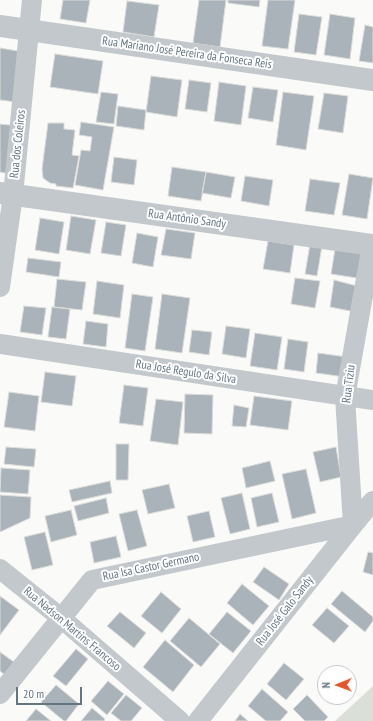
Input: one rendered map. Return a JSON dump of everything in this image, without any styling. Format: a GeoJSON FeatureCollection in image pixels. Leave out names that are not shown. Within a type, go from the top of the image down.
{"type":"FeatureCollection","features":[{"type":"Feature","properties":{"kind":"street","name":"Rua dos Coleiros"},"geometry":{"type":"LineString","coordinates":[[0,287],[7,194],[32,0]]}},
{"type":"Feature","properties":{"kind":"street","name":"Rua Mariano José Pereira da Fonseca Reis"},"geometry":{"type":"LineString","coordinates":[[0,26],[373,80]]}},
{"type":"Feature","properties":{"kind":"street","name":"Rua Antônio Sandy"},"geometry":{"type":"LineString","coordinates":[[7,194],[372,245]]}},
{"type":"Feature","properties":{"kind":"street","name":"Rua Tiziu"},"geometry":{"type":"LineString","coordinates":[[353,525],[345,397],[372,245]]}},
{"type":"Feature","properties":{"kind":"street","name":"Rua José Regulo da Silva"},"geometry":{"type":"LineString","coordinates":[[0,344],[373,400]]}},
{"type":"Feature","properties":{"kind":"street","name":"Rua José Galo Sandy"},"geometry":{"type":"LineString","coordinates":[[198,721],[373,501]]}},
{"type":"Feature","properties":{"kind":"street","name":"Rua Isa Castor Germano"},"geometry":{"type":"LineString","coordinates":[[0,694],[92,580],[353,525]]}},
{"type":"Feature","properties":{"kind":"street","name":"Rua Nadson Martins Francoso"},"geometry":{"type":"LineString","coordinates":[[0,569],[60,618],[180,721]]}},
{"type":"Feature","properties":{"kind":"shaded area"},"geometry":{"type":"Polygon","coordinates":[[[373,686],[373,721],[335,721],[352,705],[357,705],[357,701],[373,686]]]}},
{"type":"Feature","properties":{"kind":"building"},"geometry":{"type":"Polygon","coordinates":[[[63,0],[90,0],[86,23],[60,19],[63,0]]]}},
{"type":"Feature","properties":{"kind":"building"},"geometry":{"type":"Polygon","coordinates":[[[199,0],[226,0],[220,47],[193,43],[199,0]]]}},
{"type":"Feature","properties":{"kind":"building"},"geometry":{"type":"Polygon","coordinates":[[[228,0],[260,0],[259,7],[228,3],[228,0]]]}},
{"type":"Feature","properties":{"kind":"building"},"geometry":{"type":"Polygon","coordinates":[[[268,0],[295,0],[288,49],[262,46],[268,0]]]}},
{"type":"Feature","properties":{"kind":"building"},"geometry":{"type":"Polygon","coordinates":[[[127,1],[159,5],[154,37],[123,32],[127,1]]]}},
{"type":"Feature","properties":{"kind":"building"},"geometry":{"type":"Polygon","coordinates":[[[299,14],[322,17],[316,55],[294,52],[299,14]]]}},
{"type":"Feature","properties":{"kind":"building"},"geometry":{"type":"Polygon","coordinates":[[[330,14],[355,18],[350,59],[324,55],[330,14]]]}},
{"type":"Feature","properties":{"kind":"building"},"geometry":{"type":"Polygon","coordinates":[[[365,25],[373,27],[373,63],[359,61],[365,25]]]}},
{"type":"Feature","properties":{"kind":"building"},"geometry":{"type":"Polygon","coordinates":[[[0,48],[24,52],[16,102],[0,100],[0,48]]]}},
{"type":"Feature","properties":{"kind":"building"},"geometry":{"type":"Polygon","coordinates":[[[55,54],[103,61],[98,94],[50,87],[55,54]]]}},
{"type":"Feature","properties":{"kind":"building"},"geometry":{"type":"Polygon","coordinates":[[[151,76],[182,80],[177,117],[146,112],[151,76]]]}},
{"type":"Feature","properties":{"kind":"building"},"geometry":{"type":"Polygon","coordinates":[[[189,80],[211,83],[207,112],[185,109],[189,80]]]}},
{"type":"Feature","properties":{"kind":"building"},"geometry":{"type":"Polygon","coordinates":[[[219,82],[246,86],[241,125],[214,121],[219,82]]]}},
{"type":"Feature","properties":{"kind":"building"},"geometry":{"type":"Polygon","coordinates":[[[253,87],[278,90],[273,122],[248,118],[253,87]]]}},
{"type":"Feature","properties":{"kind":"building"},"geometry":{"type":"Polygon","coordinates":[[[101,92],[118,94],[114,124],[96,122],[101,92]]]}},
{"type":"Feature","properties":{"kind":"building"},"geometry":{"type":"Polygon","coordinates":[[[283,92],[314,96],[306,150],[276,145],[283,92]]]}},
{"type":"Feature","properties":{"kind":"building"},"geometry":{"type":"Polygon","coordinates":[[[324,93],[348,96],[343,133],[318,129],[324,93]]]}},
{"type":"Feature","properties":{"kind":"building"},"geometry":{"type":"Polygon","coordinates":[[[118,106],[146,110],[144,130],[116,126],[118,106]]]}},
{"type":"Feature","properties":{"kind":"building"},"geometry":{"type":"Polygon","coordinates":[[[81,122],[114,127],[103,190],[75,185],[81,150],[90,151],[92,137],[79,135],[81,122]]]}},
{"type":"Feature","properties":{"kind":"building"},"geometry":{"type":"Polygon","coordinates":[[[48,123],[64,123],[64,129],[75,130],[72,155],[79,156],[73,188],[56,186],[56,184],[50,183],[43,178],[42,169],[48,123]]]}},
{"type":"Feature","properties":{"kind":"building"},"geometry":{"type":"Polygon","coordinates":[[[0,124],[18,126],[10,174],[0,172],[0,124]]]}},
{"type":"Feature","properties":{"kind":"building"},"geometry":{"type":"Polygon","coordinates":[[[114,157],[137,160],[134,185],[111,182],[114,157]]]}},
{"type":"Feature","properties":{"kind":"building"},"geometry":{"type":"Polygon","coordinates":[[[172,167],[206,172],[201,201],[168,196],[172,167]]]}},
{"type":"Feature","properties":{"kind":"building"},"geometry":{"type":"Polygon","coordinates":[[[206,172],[235,177],[231,198],[202,193],[206,172]]]}},
{"type":"Feature","properties":{"kind":"building"},"geometry":{"type":"Polygon","coordinates":[[[349,174],[373,178],[367,219],[342,215],[349,174]]]}},
{"type":"Feature","properties":{"kind":"building"},"geometry":{"type":"Polygon","coordinates":[[[245,176],[273,180],[269,206],[241,201],[245,176]]]}},
{"type":"Feature","properties":{"kind":"building"},"geometry":{"type":"Polygon","coordinates":[[[310,179],[340,183],[334,215],[305,211],[310,179]]]}},
{"type":"Feature","properties":{"kind":"building"},"geometry":{"type":"Polygon","coordinates":[[[71,216],[96,220],[90,254],[66,250],[71,216]]]}},
{"type":"Feature","properties":{"kind":"building"},"geometry":{"type":"Polygon","coordinates":[[[40,218],[64,222],[59,254],[35,250],[40,218]]]}},
{"type":"Feature","properties":{"kind":"building"},"geometry":{"type":"Polygon","coordinates":[[[106,222],[126,225],[121,256],[101,253],[106,222]]]}},
{"type":"Feature","properties":{"kind":"building"},"geometry":{"type":"Polygon","coordinates":[[[166,229],[195,233],[191,259],[161,255],[166,229]]]}},
{"type":"Feature","properties":{"kind":"building"},"geometry":{"type":"Polygon","coordinates":[[[137,233],[158,237],[153,267],[132,263],[137,233]]]}},
{"type":"Feature","properties":{"kind":"building"},"geometry":{"type":"Polygon","coordinates":[[[268,241],[294,245],[290,273],[263,269],[268,241]]]}},
{"type":"Feature","properties":{"kind":"building"},"geometry":{"type":"Polygon","coordinates":[[[310,244],[322,246],[317,276],[305,274],[310,244]]]}},
{"type":"Feature","properties":{"kind":"building"},"geometry":{"type":"Polygon","coordinates":[[[335,249],[367,254],[363,279],[331,274],[335,249]]]}},
{"type":"Feature","properties":{"kind":"building"},"geometry":{"type":"Polygon","coordinates":[[[28,258],[61,262],[59,277],[26,272],[28,258]]]}},
{"type":"Feature","properties":{"kind":"building"},"geometry":{"type":"Polygon","coordinates":[[[295,278],[320,281],[315,308],[291,304],[295,278]]]}},
{"type":"Feature","properties":{"kind":"building"},"geometry":{"type":"Polygon","coordinates":[[[57,279],[86,282],[82,310],[54,307],[57,279]]]}},
{"type":"Feature","properties":{"kind":"building"},"geometry":{"type":"Polygon","coordinates":[[[334,280],[361,287],[355,312],[330,307],[334,280]]]}},
{"type":"Feature","properties":{"kind":"building"},"geometry":{"type":"Polygon","coordinates":[[[97,281],[124,285],[120,318],[93,314],[97,281]]]}},
{"type":"Feature","properties":{"kind":"building"},"geometry":{"type":"Polygon","coordinates":[[[132,294],[153,297],[145,351],[125,348],[132,294]]]}},
{"type":"Feature","properties":{"kind":"building"},"geometry":{"type":"Polygon","coordinates":[[[162,294],[190,298],[182,353],[155,349],[162,294]]]}},
{"type":"Feature","properties":{"kind":"building"},"geometry":{"type":"Polygon","coordinates":[[[24,306],[46,308],[42,335],[20,332],[24,306]]]}},
{"type":"Feature","properties":{"kind":"building"},"geometry":{"type":"Polygon","coordinates":[[[52,307],[70,309],[66,339],[48,337],[52,307]]]}},
{"type":"Feature","properties":{"kind":"building"},"geometry":{"type":"Polygon","coordinates":[[[86,321],[108,324],[106,347],[83,344],[86,321]]]}},
{"type":"Feature","properties":{"kind":"building"},"geometry":{"type":"Polygon","coordinates":[[[226,326],[250,329],[246,358],[222,354],[226,326]]]}},
{"type":"Feature","properties":{"kind":"building"},"geometry":{"type":"Polygon","coordinates":[[[192,330],[212,332],[209,355],[189,352],[192,330]]]}},
{"type":"Feature","properties":{"kind":"building"},"geometry":{"type":"Polygon","coordinates":[[[255,333],[282,337],[277,370],[250,366],[255,333]]]}},
{"type":"Feature","properties":{"kind":"building"},"geometry":{"type":"Polygon","coordinates":[[[288,339],[308,342],[304,372],[284,369],[288,339]]]}},
{"type":"Feature","properties":{"kind":"building"},"geometry":{"type":"Polygon","coordinates":[[[318,353],[347,357],[345,377],[316,373],[318,353]]]}},
{"type":"Feature","properties":{"kind":"building"},"geometry":{"type":"Polygon","coordinates":[[[45,372],[76,376],[72,406],[41,402],[45,372]]]}},
{"type":"Feature","properties":{"kind":"building"},"geometry":{"type":"Polygon","coordinates":[[[124,385],[148,388],[143,426],[119,423],[124,385]]]}},
{"type":"Feature","properties":{"kind":"building"},"geometry":{"type":"Polygon","coordinates":[[[9,392],[39,396],[35,431],[4,427],[9,392]]]}},
{"type":"Feature","properties":{"kind":"building"},"geometry":{"type":"Polygon","coordinates":[[[185,394],[213,395],[212,434],[184,433],[185,394]]]}},
{"type":"Feature","properties":{"kind":"building"},"geometry":{"type":"Polygon","coordinates":[[[254,396],[292,401],[288,430],[250,425],[254,396]]]}},
{"type":"Feature","properties":{"kind":"building"},"geometry":{"type":"Polygon","coordinates":[[[156,399],[183,402],[178,445],[150,441],[156,399]]]}},
{"type":"Feature","properties":{"kind":"building"},"geometry":{"type":"Polygon","coordinates":[[[234,405],[249,408],[246,427],[232,426],[234,405]]]}},
{"type":"Feature","properties":{"kind":"building"},"geometry":{"type":"Polygon","coordinates":[[[116,444],[129,444],[128,480],[116,480],[116,444]]]}},
{"type":"Feature","properties":{"kind":"building"},"geometry":{"type":"Polygon","coordinates":[[[6,447],[36,449],[34,467],[4,464],[6,447]]]}},
{"type":"Feature","properties":{"kind":"building"},"geometry":{"type":"Polygon","coordinates":[[[336,447],[341,477],[320,482],[313,452],[336,447]]]}},
{"type":"Feature","properties":{"kind":"building"},"geometry":{"type":"Polygon","coordinates":[[[270,461],[275,481],[246,488],[242,468],[270,461]]]}},
{"type":"Feature","properties":{"kind":"building"},"geometry":{"type":"Polygon","coordinates":[[[1,468],[30,470],[28,494],[0,492],[1,468]]]}},
{"type":"Feature","properties":{"kind":"building"},"geometry":{"type":"Polygon","coordinates":[[[306,469],[316,513],[292,519],[282,474],[306,469]]]}},
{"type":"Feature","properties":{"kind":"building"},"geometry":{"type":"Polygon","coordinates":[[[110,481],[112,493],[72,502],[69,490],[110,481]]]}},
{"type":"Feature","properties":{"kind":"building"},"geometry":{"type":"Polygon","coordinates":[[[169,484],[175,508],[148,514],[142,490],[169,484]]]}},
{"type":"Feature","properties":{"kind":"building"},"geometry":{"type":"Polygon","coordinates":[[[242,493],[250,529],[230,534],[221,498],[242,493]]]}},
{"type":"Feature","properties":{"kind":"building"},"geometry":{"type":"Polygon","coordinates":[[[272,493],[279,522],[257,527],[251,498],[272,493]]]}},
{"type":"Feature","properties":{"kind":"building"},"geometry":{"type":"Polygon","coordinates":[[[0,495],[31,497],[30,518],[0,532],[0,495]]]}},
{"type":"Feature","properties":{"kind":"building"},"geometry":{"type":"Polygon","coordinates":[[[106,498],[109,513],[78,521],[74,506],[106,498]]]}},
{"type":"Feature","properties":{"kind":"building"},"geometry":{"type":"Polygon","coordinates":[[[71,510],[77,535],[51,542],[45,516],[71,510]]]}},
{"type":"Feature","properties":{"kind":"building"},"geometry":{"type":"Polygon","coordinates":[[[137,510],[147,546],[128,551],[119,514],[137,510]]]}},
{"type":"Feature","properties":{"kind":"building"},"geometry":{"type":"Polygon","coordinates":[[[209,511],[215,537],[193,542],[187,516],[209,511]]]}},
{"type":"Feature","properties":{"kind":"building"},"geometry":{"type":"Polygon","coordinates":[[[45,532],[53,565],[32,570],[24,537],[45,532]]]}},
{"type":"Feature","properties":{"kind":"building"},"geometry":{"type":"Polygon","coordinates":[[[116,536],[121,557],[94,563],[90,542],[116,536]]]}},
{"type":"Feature","properties":{"kind":"building"},"geometry":{"type":"Polygon","coordinates":[[[368,552],[373,553],[373,575],[363,572],[368,552]]]}},
{"type":"Feature","properties":{"kind":"building"},"geometry":{"type":"Polygon","coordinates":[[[264,567],[289,584],[279,600],[253,582],[264,567]]]}},
{"type":"Feature","properties":{"kind":"building"},"geometry":{"type":"Polygon","coordinates":[[[242,584],[269,606],[253,625],[227,603],[242,584]]]}},
{"type":"Feature","properties":{"kind":"building"},"geometry":{"type":"Polygon","coordinates":[[[342,591],[373,617],[373,621],[365,632],[331,604],[342,591]]]}},
{"type":"Feature","properties":{"kind":"building"},"geometry":{"type":"Polygon","coordinates":[[[161,592],[181,609],[162,633],[141,616],[161,592]]]}},
{"type":"Feature","properties":{"kind":"building"},"geometry":{"type":"Polygon","coordinates":[[[0,596],[19,610],[0,635],[0,596]]]}},
{"type":"Feature","properties":{"kind":"building"},"geometry":{"type":"Polygon","coordinates":[[[327,608],[349,626],[334,643],[312,625],[327,608]]]}},
{"type":"Feature","properties":{"kind":"building"},"geometry":{"type":"Polygon","coordinates":[[[120,612],[146,633],[134,648],[107,626],[120,612]]]}},
{"type":"Feature","properties":{"kind":"building"},"geometry":{"type":"Polygon","coordinates":[[[227,612],[251,631],[233,653],[209,634],[227,612]]]}},
{"type":"Feature","properties":{"kind":"building"},"geometry":{"type":"Polygon","coordinates":[[[189,618],[220,644],[201,667],[170,641],[189,618]]]}},
{"type":"Feature","properties":{"kind":"building"},"geometry":{"type":"Polygon","coordinates":[[[165,640],[194,665],[173,692],[143,667],[165,640]]]}},
{"type":"Feature","properties":{"kind":"building"},"geometry":{"type":"Polygon","coordinates":[[[76,649],[88,659],[66,686],[53,676],[76,649]]]}},
{"type":"Feature","properties":{"kind":"building"},"geometry":{"type":"Polygon","coordinates":[[[0,652],[18,665],[9,678],[0,671],[0,652]]]}},
{"type":"Feature","properties":{"kind":"building"},"geometry":{"type":"Polygon","coordinates":[[[284,663],[304,679],[286,700],[267,684],[284,663]]]}},
{"type":"Feature","properties":{"kind":"building"},"geometry":{"type":"Polygon","coordinates":[[[108,681],[124,694],[107,715],[91,701],[108,681]]]}},
{"type":"Feature","properties":{"kind":"building"},"geometry":{"type":"Polygon","coordinates":[[[56,685],[79,704],[66,721],[64,721],[41,702],[56,685]]]}},
{"type":"Feature","properties":{"kind":"building"},"geometry":{"type":"Polygon","coordinates":[[[262,689],[288,712],[280,721],[266,721],[248,706],[262,689]]]}},
{"type":"Feature","properties":{"kind":"building"},"geometry":{"type":"Polygon","coordinates":[[[126,695],[142,708],[131,721],[121,721],[111,713],[126,695]]]}},
{"type":"Feature","properties":{"kind":"building"},"geometry":{"type":"Polygon","coordinates":[[[307,695],[328,717],[324,721],[305,721],[293,709],[307,695]]]}},
{"type":"Feature","properties":{"kind":"building"},"geometry":{"type":"Polygon","coordinates":[[[92,708],[105,719],[104,721],[81,721],[92,708]]]}},
{"type":"Feature","properties":{"kind":"building"},"geometry":{"type":"Polygon","coordinates":[[[36,709],[51,721],[26,721],[36,709]]]}},
{"type":"Feature","properties":{"kind":"building"},"geometry":{"type":"Polygon","coordinates":[[[240,714],[248,721],[235,721],[240,714]]]}}]}
